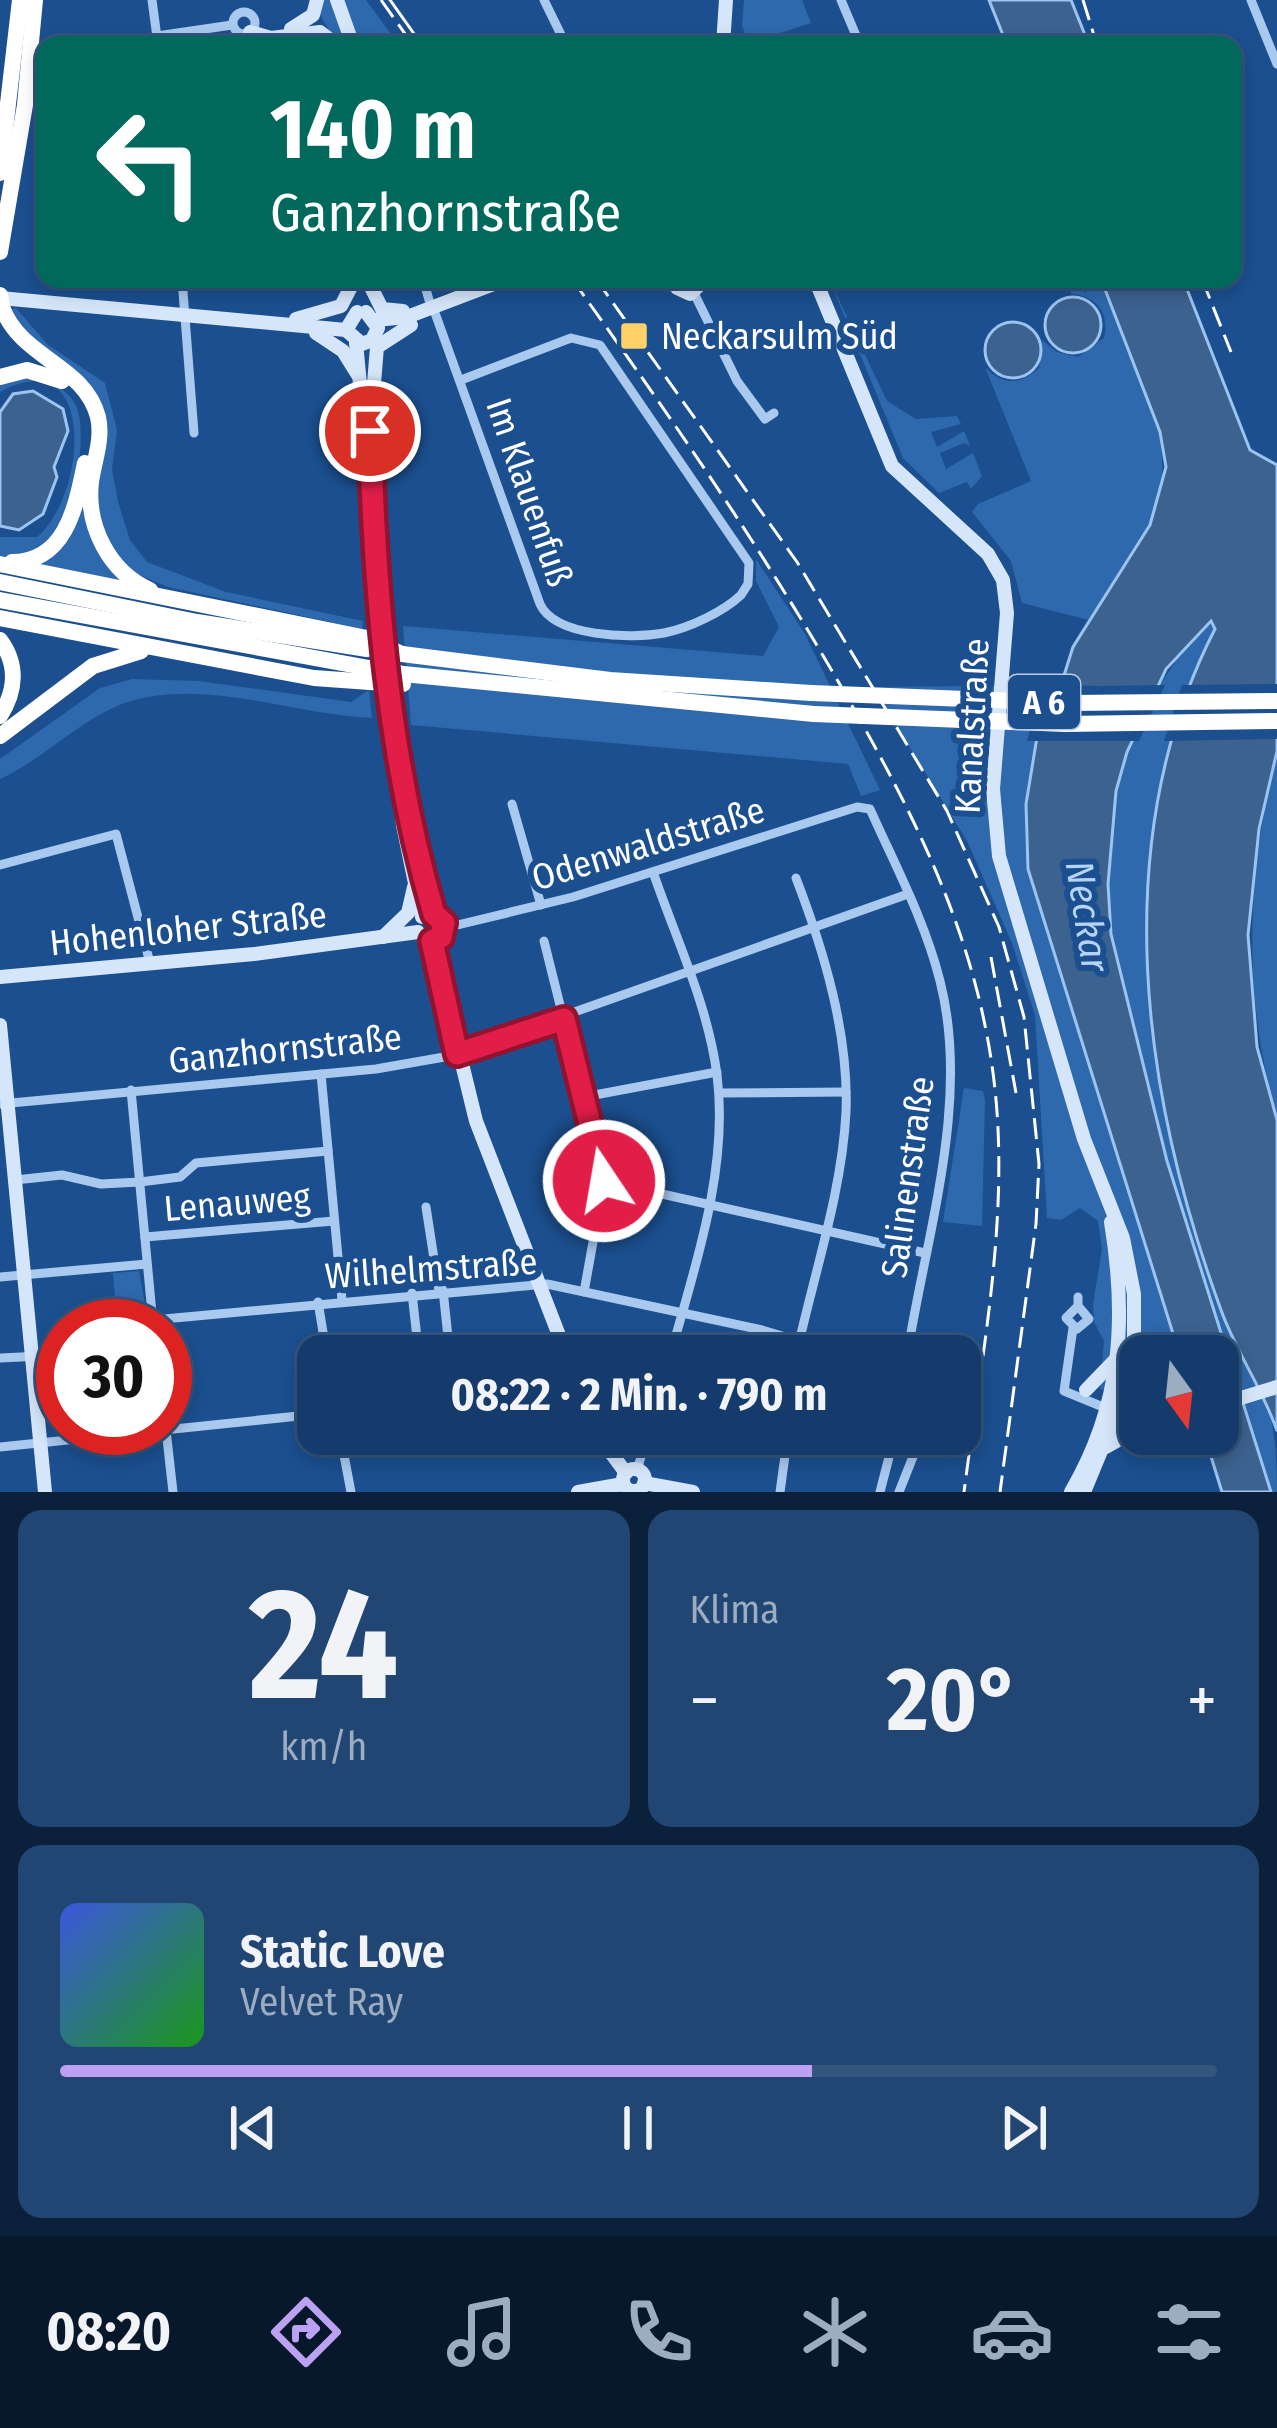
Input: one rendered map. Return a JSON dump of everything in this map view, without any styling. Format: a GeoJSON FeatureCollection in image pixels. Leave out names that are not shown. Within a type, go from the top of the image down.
{"type":"FeatureCollection","features":[{"type":"Feature","properties":{"kind":"highway"},"geometry":{"type":"LineString","coordinates":[[0,173],[20,0]]}},
{"type":"Feature","properties":{"kind":"highway"},"geometry":{"type":"LineString","coordinates":[[0,252],[23,119],[35,0]]}},
{"type":"Feature","properties":{"kind":"highway"},"geometry":{"type":"LineString","coordinates":[[1,300],[25,346],[70,374],[92,402],[99,440],[91,515],[106,553],[139,586],[368,659]]}},
{"type":"Feature","properties":{"kind":"highway"},"geometry":{"type":"LineString","coordinates":[[0,377],[27,370],[58,379],[80,400],[89,430],[67,529],[33,560],[0,563]]}},
{"type":"Feature","properties":{"kind":"highway"},"geometry":{"type":"LineString","coordinates":[[0,563],[173,599]]}},
{"type":"Feature","properties":{"kind":"highway","name":"A 6"},"geometry":{"type":"LineString","coordinates":[[0,582],[368,659],[403,679],[814,714],[1064,724],[1277,721]]}},
{"type":"Feature","properties":{"kind":"highway","name":"A 6"},"geometry":{"type":"LineString","coordinates":[[0,600],[368,659],[402,654],[610,680],[1069,703],[1277,701]]}},
{"type":"Feature","properties":{"kind":"highway"},"geometry":{"type":"LineString","coordinates":[[0,618],[154,649],[368,659]]}},
{"type":"Feature","properties":{"kind":"highway"},"geometry":{"type":"LineString","coordinates":[[0,640],[14,673],[10,697],[0,716]]}},
{"type":"Feature","properties":{"kind":"highway"},"geometry":{"type":"LineString","coordinates":[[0,736],[93,666],[154,649]]}},
{"type":"Feature","properties":{"kind":"main road"},"geometry":{"type":"LineString","coordinates":[[253,28],[273,32],[299,27],[313,15],[317,0]]}},
{"type":"Feature","properties":{"kind":"main road"},"geometry":{"type":"LineString","coordinates":[[333,0],[346,36]]}},
{"type":"Feature","properties":{"kind":"main road"},"geometry":{"type":"LineString","coordinates":[[724,36],[726,0]]}},
{"type":"Feature","properties":{"kind":"main road"},"geometry":{"type":"LineString","coordinates":[[253,28],[267,36]]}},
{"type":"Feature","properties":{"kind":"main road"},"geometry":{"type":"LineString","coordinates":[[290,36],[330,36]]}},
{"type":"Feature","properties":{"kind":"main road"},"geometry":{"type":"LineString","coordinates":[[292,323],[341,306],[354,288]]}},
{"type":"Feature","properties":{"kind":"main road"},"geometry":{"type":"LineString","coordinates":[[360,288],[360,379],[414,881],[484,1143],[560,1335]]}},
{"type":"Feature","properties":{"kind":"main road"},"geometry":{"type":"LineString","coordinates":[[367,288],[382,309],[431,309]]}},
{"type":"Feature","properties":{"kind":"main road"},"geometry":{"type":"LineString","coordinates":[[361,327],[431,309],[483,288]]}},
{"type":"Feature","properties":{"kind":"main road"},"geometry":{"type":"LineString","coordinates":[[685,288],[694,293],[698,288]]}},
{"type":"Feature","properties":{"kind":"main road","name":"Kanalstraße"},"geometry":{"type":"LineString","coordinates":[[816,288],[892,466],[973,538],[997,566],[1007,596],[993,789],[999,856],[1131,1270],[1134,1335]]}},
{"type":"Feature","properties":{"kind":"main road"},"geometry":{"type":"LineString","coordinates":[[1,300],[203,318],[361,327],[411,325]]}},
{"type":"Feature","properties":{"kind":"main road"},"geometry":{"type":"LineString","coordinates":[[368,463],[376,347],[431,309]]}},
{"type":"Feature","properties":{"kind":"main road"},"geometry":{"type":"LineString","coordinates":[[292,323],[331,339],[360,379]]}},
{"type":"Feature","properties":{"kind":"main road"},"geometry":{"type":"LineString","coordinates":[[361,327],[370,431]]}},
{"type":"Feature","properties":{"kind":"main road"},"geometry":{"type":"LineString","coordinates":[[403,802],[424,921]]}},
{"type":"Feature","properties":{"kind":"main road","name":"Hohenloher Straße"},"geometry":{"type":"LineString","coordinates":[[381,938],[408,913],[414,881]]}},
{"type":"Feature","properties":{"kind":"main road"},"geometry":{"type":"LineString","coordinates":[[424,921],[445,928],[432,941]]}},
{"type":"Feature","properties":{"kind":"main road","name":"Hohenloher Straße"},"geometry":{"type":"LineString","coordinates":[[0,977],[381,938],[424,921]]}},
{"type":"Feature","properties":{"kind":"main road"},"geometry":{"type":"LineString","coordinates":[[0,1025],[36,1404]]}},
{"type":"Feature","properties":{"kind":"main road","name":"Kanalstraße"},"geometry":{"type":"LineString","coordinates":[[1107,1199],[1119,1273],[1119,1335]]}},
{"type":"Feature","properties":{"kind":"main road"},"geometry":{"type":"LineString","coordinates":[[1086,1390],[1101,1380],[1119,1355]]}},
{"type":"Feature","properties":{"kind":"main road","name":"Kanalstraße"},"geometry":{"type":"LineString","coordinates":[[1115,1406],[1119,1355]]}},
{"type":"Feature","properties":{"kind":"main road"},"geometry":{"type":"LineString","coordinates":[[1239,1399],[1277,1387]]}},
{"type":"Feature","properties":{"kind":"main road","name":"Kanalstraße"},"geometry":{"type":"LineString","coordinates":[[1115,1406],[1119,1398]]}},
{"type":"Feature","properties":{"kind":"main road"},"geometry":{"type":"LineString","coordinates":[[1115,1406],[1119,1407]]}},
{"type":"Feature","properties":{"kind":"main road"},"geometry":{"type":"LineString","coordinates":[[1115,1406],[1119,1409]]}},
{"type":"Feature","properties":{"kind":"main road"},"geometry":{"type":"LineString","coordinates":[[1084,1492],[1106,1447],[1115,1406]]}},
{"type":"Feature","properties":{"kind":"main road"},"geometry":{"type":"LineString","coordinates":[[1071,1492],[1115,1406]]}},
{"type":"Feature","properties":{"kind":"main road"},"geometry":{"type":"LineString","coordinates":[[1106,1447],[1119,1438]]}},
{"type":"Feature","properties":{"kind":"main road"},"geometry":{"type":"LineString","coordinates":[[41,1455],[45,1492]]}},
{"type":"Feature","properties":{"kind":"main road"},"geometry":{"type":"LineString","coordinates":[[614,1455],[635,1482]]}},
{"type":"Feature","properties":{"kind":"main road"},"geometry":{"type":"LineString","coordinates":[[578,1492],[635,1482],[693,1492]]}},
{"type":"Feature","properties":{"kind":"street"},"geometry":{"type":"LineString","coordinates":[[152,0],[157,36]]}},
{"type":"Feature","properties":{"kind":"street"},"geometry":{"type":"LineString","coordinates":[[544,0],[562,36]]}},
{"type":"Feature","properties":{"kind":"street"},"geometry":{"type":"LineString","coordinates":[[841,0],[856,36]]}},
{"type":"Feature","properties":{"kind":"street"},"geometry":{"type":"LineString","coordinates":[[1251,0],[1277,64]]}},
{"type":"Feature","properties":{"kind":"street"},"geometry":{"type":"LineString","coordinates":[[181,36],[232,25],[243,11],[253,28],[238,33],[232,25]]}},
{"type":"Feature","properties":{"kind":"street"},"geometry":{"type":"LineString","coordinates":[[183,288],[194,433]]}},
{"type":"Feature","properties":{"kind":"street","name":"Im Klauenfuß"},"geometry":{"type":"LineString","coordinates":[[425,288],[540,604],[551,620],[566,627],[665,633],[741,595],[748,584],[749,563],[600,345],[572,338],[461,380]]}},
{"type":"Feature","properties":{"kind":"street"},"geometry":{"type":"LineString","coordinates":[[694,293],[737,381],[765,418],[775,413]]}},
{"type":"Feature","properties":{"kind":"street"},"geometry":{"type":"LineString","coordinates":[[512,804],[541,905]]}},
{"type":"Feature","properties":{"kind":"street","name":"Odenwaldstraße"},"geometry":{"type":"LineString","coordinates":[[445,928],[541,905],[865,807]]}},
{"type":"Feature","properties":{"kind":"street","name":"Salinenstraße"},"geometry":{"type":"LineString","coordinates":[[865,807],[908,894],[941,982],[950,1053],[944,1140],[911,1335]]}},
{"type":"Feature","properties":{"kind":"street"},"geometry":{"type":"LineString","coordinates":[[0,865],[116,834],[150,963]]}},
{"type":"Feature","properties":{"kind":"street"},"geometry":{"type":"LineString","coordinates":[[653,872],[689,973],[719,1093],[716,1166],[676,1335]]}},
{"type":"Feature","properties":{"kind":"street"},"geometry":{"type":"LineString","coordinates":[[796,878],[814,928],[843,1051],[846,1092],[824,1230],[800,1335]]}},
{"type":"Feature","properties":{"kind":"street","name":"Ganzhornstraße"},"geometry":{"type":"LineString","coordinates":[[4,1104],[321,1075],[457,1054],[908,894]]}},
{"type":"Feature","properties":{"kind":"street"},"geometry":{"type":"LineString","coordinates":[[544,941],[604,1181],[584,1292]]}},
{"type":"Feature","properties":{"kind":"street"},"geometry":{"type":"LineString","coordinates":[[584,1097],[717,1072]]}},
{"type":"Feature","properties":{"kind":"street"},"geometry":{"type":"LineString","coordinates":[[321,1075],[342,1300]]}},
{"type":"Feature","properties":{"kind":"street"},"geometry":{"type":"LineString","coordinates":[[131,1090],[151,1299]]}},
{"type":"Feature","properties":{"kind":"street"},"geometry":{"type":"LineString","coordinates":[[719,1093],[846,1092]]}},
{"type":"Feature","properties":{"kind":"street"},"geometry":{"type":"LineString","coordinates":[[15,1180],[62,1175],[101,1184],[140,1182],[180,1177],[196,1163],[328,1151]]}},
{"type":"Feature","properties":{"kind":"street"},"geometry":{"type":"LineString","coordinates":[[604,1181],[925,1253]]}},
{"type":"Feature","properties":{"kind":"street"},"geometry":{"type":"LineString","coordinates":[[426,1207],[446,1335]]}},
{"type":"Feature","properties":{"kind":"street","name":"Lenauweg"},"geometry":{"type":"LineString","coordinates":[[145,1237],[334,1221]]}},
{"type":"Feature","properties":{"kind":"street"},"geometry":{"type":"LineString","coordinates":[[0,1277],[147,1264]]}},
{"type":"Feature","properties":{"kind":"street","name":"Wilhelmstraße"},"geometry":{"type":"LineString","coordinates":[[192,1318],[441,1290],[542,1284],[775,1335]]}},
{"type":"Feature","properties":{"kind":"street"},"geometry":{"type":"LineString","coordinates":[[412,1294],[417,1335]]}},
{"type":"Feature","properties":{"kind":"street"},"geometry":{"type":"LineString","coordinates":[[318,1302],[324,1335]]}},
{"type":"Feature","properties":{"kind":"street"},"geometry":{"type":"LineString","coordinates":[[1064,1388],[1073,1328],[1066,1314],[1078,1302],[1089,1319],[1085,1326],[1073,1328]]}},
{"type":"Feature","properties":{"kind":"street"},"geometry":{"type":"LineString","coordinates":[[0,1358],[36,1358]]}},
{"type":"Feature","properties":{"kind":"street"},"geometry":{"type":"LineString","coordinates":[[1064,1388],[1086,1390],[1115,1406]]}},
{"type":"Feature","properties":{"kind":"street"},"geometry":{"type":"LineString","coordinates":[[1064,1388],[1115,1406]]}},
{"type":"Feature","properties":{"kind":"street"},"geometry":{"type":"LineString","coordinates":[[192,1423],[297,1416]]}},
{"type":"Feature","properties":{"kind":"street"},"geometry":{"type":"LineString","coordinates":[[0,1447],[36,1441]]}},
{"type":"Feature","properties":{"kind":"street"},"geometry":{"type":"LineString","coordinates":[[169,1455],[173,1492]]}},
{"type":"Feature","properties":{"kind":"street"},"geometry":{"type":"LineString","coordinates":[[344,1455],[351,1492]]}},
{"type":"Feature","properties":{"kind":"street"},"geometry":{"type":"LineString","coordinates":[[780,1492],[785,1455]]}},
{"type":"Feature","properties":{"kind":"street"},"geometry":{"type":"LineString","coordinates":[[880,1492],[890,1455]]}},
{"type":"Feature","properties":{"kind":"street"},"geometry":{"type":"LineString","coordinates":[[898,1492],[913,1455]]}},
{"type":"Feature","properties":{"kind":"shaded area"},"geometry":{"type":"Polygon","coordinates":[[[312,0],[366,0],[392,36],[332,36],[312,0]]]}},
{"type":"Feature","properties":{"kind":"shaded area"},"geometry":{"type":"Polygon","coordinates":[[[744,0],[802,0],[811,23],[771,36],[746,36],[744,0]]]}},
{"type":"Feature","properties":{"kind":"shaded area"},"geometry":{"type":"Polygon","coordinates":[[[833,288],[887,401],[916,419],[957,416],[961,424],[931,432],[937,447],[964,431],[970,446],[964,443],[940,453],[946,469],[973,453],[982,476],[971,489],[967,482],[939,493],[903,458],[833,288]]]}},
{"type":"Feature","properties":{"kind":"shaded area"},"geometry":{"type":"Polygon","coordinates":[[[1070,288],[1082,288],[1086,294],[1086,288],[1105,288],[1151,401],[1162,464],[1149,526],[1089,620],[1022,603],[1011,561],[972,512],[978,504],[1031,481],[985,367],[998,378],[1018,380],[1039,368],[1042,340],[1057,352],[1078,357],[1104,338],[1105,320],[1099,307],[1071,294],[1070,288]]]}},
{"type":"Feature","properties":{"kind":"shaded area"},"geometry":{"type":"Polygon","coordinates":[[[16,308],[48,345],[105,383],[117,430],[112,469],[118,502],[130,540],[147,562],[226,592],[363,621],[362,629],[168,587],[129,571],[114,554],[97,511],[102,412],[39,351],[7,311],[16,308]]]}},
{"type":"Feature","properties":{"kind":"shaded area"},"geometry":{"type":"Polygon","coordinates":[[[25,376],[58,387],[74,402],[80,451],[67,511],[52,539],[28,554],[0,556],[0,537],[37,537],[54,516],[73,458],[74,428],[68,403],[54,386],[32,381],[0,392],[0,382],[25,376]]]}},
{"type":"Feature","properties":{"kind":"shaded area"},"geometry":{"type":"Polygon","coordinates":[[[82,496],[123,584],[39,566],[82,496]]]}},
{"type":"Feature","properties":{"kind":"shaded area"},"geometry":{"type":"Polygon","coordinates":[[[756,559],[805,634],[880,790],[861,796],[848,764],[411,725],[403,626],[763,656],[779,627],[756,581],[756,559]]]}},
{"type":"Feature","properties":{"kind":"shaded area"},"geometry":{"type":"Polygon","coordinates":[[[1207,621],[1215,629],[1181,710],[1159,794],[1149,879],[1148,966],[1156,1052],[1172,1138],[1193,1223],[1233,1335],[1221,1335],[1142,1080],[1127,1021],[1109,902],[1109,843],[1123,764],[1152,699],[1207,621]]]}},
{"type":"Feature","properties":{"kind":"shaded area"},"geometry":{"type":"Polygon","coordinates":[[[132,679],[199,681],[351,702],[369,690],[372,718],[211,695],[147,697],[102,714],[0,779],[0,759],[100,688],[132,679]]]}},
{"type":"Feature","properties":{"kind":"shaded area"},"geometry":{"type":"Polygon","coordinates":[[[1061,685],[1034,752],[1026,796],[1028,869],[1173,1335],[1119,1335],[1119,1394],[1100,1389],[1104,1341],[1094,1322],[1093,1304],[1102,1249],[1098,1221],[1080,1208],[1061,1220],[1047,1218],[1035,1015],[1012,943],[967,841],[873,687],[1061,685]]]}},
{"type":"Feature","properties":{"kind":"shaded area"},"geometry":{"type":"Polygon","coordinates":[[[1277,751],[1277,1120],[1258,1026],[1252,936],[1259,846],[1277,751]]]}},
{"type":"Feature","properties":{"kind":"shaded area"},"geometry":{"type":"Polygon","coordinates":[[[964,1088],[983,1091],[985,1100],[982,1226],[943,1222],[964,1088]]]}},
{"type":"Feature","properties":{"kind":"shaded area"},"geometry":{"type":"Polygon","coordinates":[[[139,1271],[144,1299],[115,1299],[113,1273],[139,1271]]]}},
{"type":"Feature","properties":{"kind":"shaded area"},"geometry":{"type":"Polygon","coordinates":[[[1239,1345],[1270,1414],[1277,1492],[1271,1492],[1239,1392],[1239,1345]]]}},
{"type":"Feature","properties":{"kind":"water"},"geometry":{"type":"Polygon","coordinates":[[[989,0],[1071,0],[1085,36],[1003,36],[989,0]]]}},
{"type":"Feature","properties":{"kind":"water","name":"Neckar"},"geometry":{"type":"Polygon","coordinates":[[[1104,288],[1187,288],[1250,450],[1277,465],[1277,751],[1259,829],[1248,935],[1257,1047],[1277,1120],[1277,1431],[1239,1350],[1239,1335],[1232,1335],[1227,1326],[1194,1227],[1171,1142],[1156,1056],[1148,968],[1148,881],[1159,794],[1181,710],[1215,629],[1211,621],[1166,669],[1127,752],[1116,791],[1108,884],[1111,934],[1167,1161],[1222,1335],[1173,1335],[1028,869],[1026,804],[1040,719],[1061,685],[1073,647],[1150,525],[1166,467],[1160,432],[1104,288]]]}},
{"type":"Feature","properties":{"kind":"water"},"geometry":{"type":"Polygon","coordinates":[[[1073,297],[1093,305],[1101,325],[1093,345],[1073,353],[1053,345],[1045,325],[1053,305],[1073,297]]]}},
{"type":"Feature","properties":{"kind":"water"},"geometry":{"type":"Polygon","coordinates":[[[1013,322],[1033,330],[1041,350],[1033,370],[1013,378],[993,370],[985,350],[993,330],[1013,322]]]}},
{"type":"Feature","properties":{"kind":"water"},"geometry":{"type":"Polygon","coordinates":[[[33,391],[63,409],[68,431],[43,514],[19,530],[0,526],[0,412],[13,394],[33,391]]]}},
{"type":"Feature","properties":{"kind":"water"},"geometry":{"type":"Polygon","coordinates":[[[1239,1390],[1271,1492],[1222,1492],[1211,1455],[1239,1455],[1239,1390]]]}},
{"type":"Feature","properties":{"kind":"pier"},"geometry":{"type":"Polygon","coordinates":[[[1277,684],[1277,739],[1164,741],[1182,685],[1277,684]]]}},
{"type":"Feature","properties":{"kind":"pier"},"geometry":{"type":"Polygon","coordinates":[[[1054,685],[1165,685],[1139,741],[1027,741],[1034,716],[1054,685]]]}},
{"type":"Feature","properties":{"kind":"tram line"},"geometry":{"type":"LineString","coordinates":[[390,0],[416,36]]}},
{"type":"Feature","properties":{"kind":"railway"},"geometry":{"type":"LineString","coordinates":[[381,0],[407,36]]}},
{"type":"Feature","properties":{"kind":"railway"},"geometry":{"type":"LineString","coordinates":[[1083,0],[1094,36]]}},
{"type":"Feature","properties":{"kind":"railway"},"geometry":{"type":"LineString","coordinates":[[578,288],[715,485],[815,643],[901,795],[964,948],[990,1055],[999,1159],[990,1302],[964,1492]]}},
{"type":"Feature","properties":{"kind":"railway"},"geometry":{"type":"LineString","coordinates":[[602,288],[797,562],[947,811],[999,927],[1024,1017],[1039,1164],[1036,1224],[1000,1492]]}},
{"type":"Feature","properties":{"kind":"railway"},"geometry":{"type":"LineString","coordinates":[[1206,288],[1231,352]]}},
{"type":"Feature","properties":{"kind":"railway"},"geometry":{"type":"LineString","coordinates":[[991,957],[1016,1093]]}},
{"type":"Feature","properties":{"kind":"place","name":"Neckarsulm Süd"},"geometry":{"type":"Point","coordinates":[634,336]}},
{"type":"Feature","properties":{"kind":"route"},"geometry":{"type":"LineString","coordinates":[[370,431],[368,463],[380,614],[403,802],[434,914],[444,923],[444,933],[432,941],[457,1054],[564,1019],[604,1181]]}}]}
